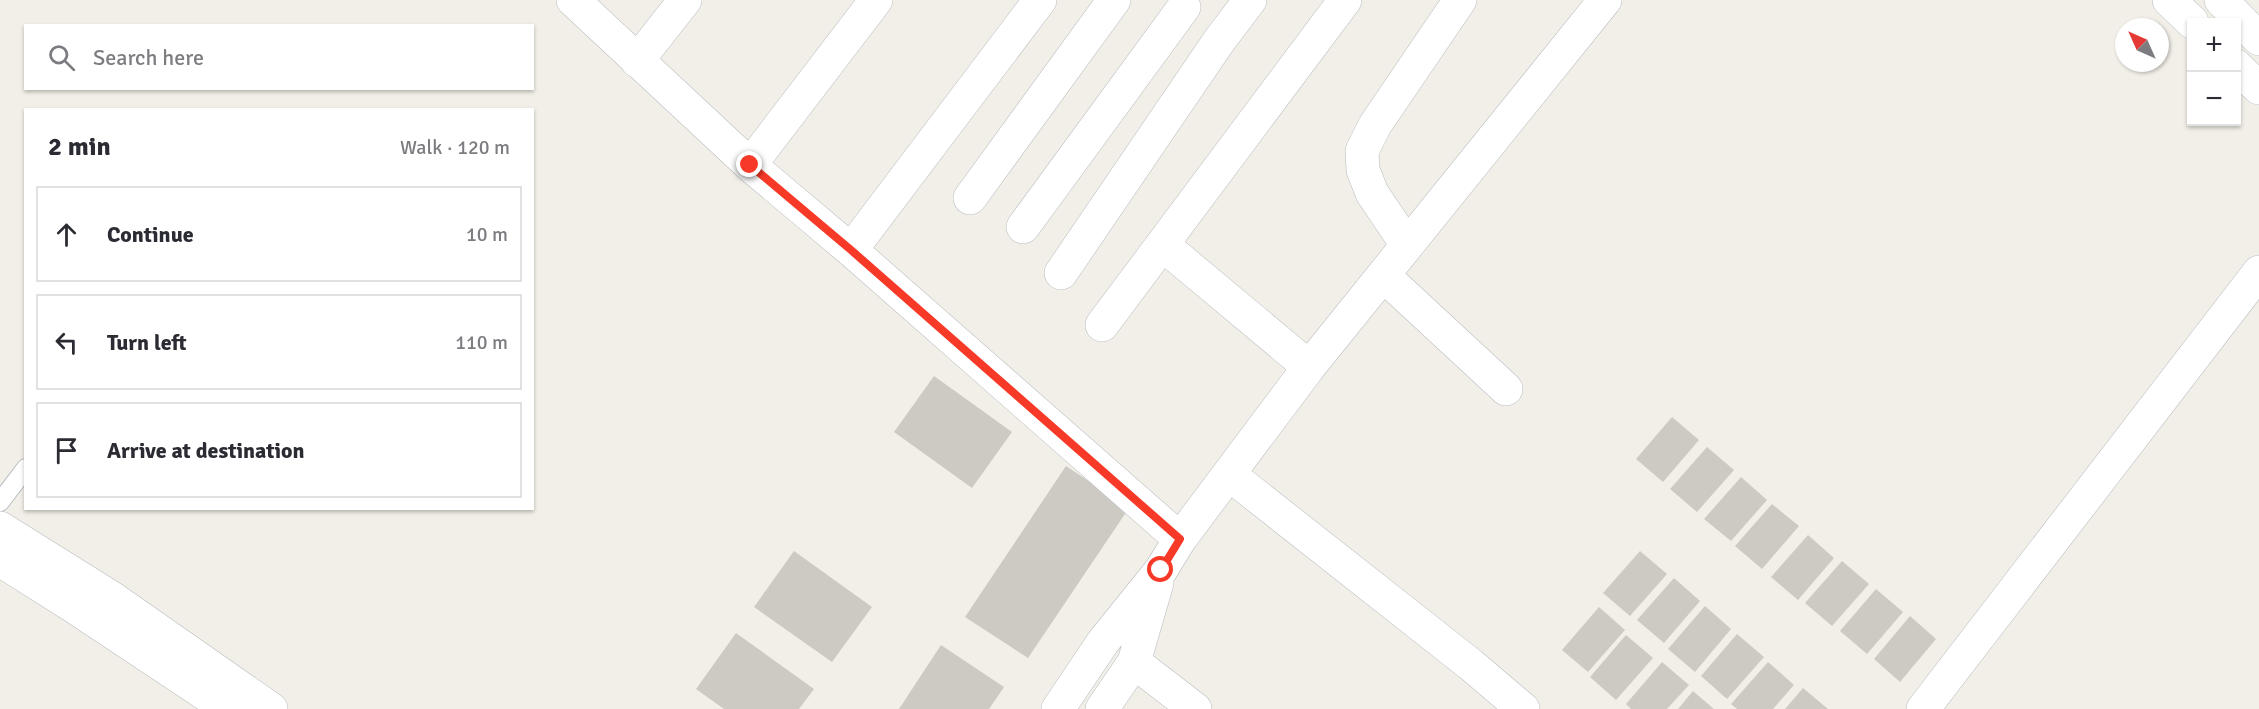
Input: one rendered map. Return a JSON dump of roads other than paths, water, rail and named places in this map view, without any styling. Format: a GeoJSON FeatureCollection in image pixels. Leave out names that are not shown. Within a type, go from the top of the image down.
{"type":"FeatureCollection","features":[{"type":"Feature","properties":{"kind":"street"},"geometry":{"type":"LineString","coordinates":[[573,0],[750,165],[851,250],[1180,539]]}},
{"type":"Feature","properties":{"kind":"street"},"geometry":{"type":"LineString","coordinates":[[638,61],[685,0]]}},
{"type":"Feature","properties":{"kind":"street"},"geometry":{"type":"LineString","coordinates":[[750,165],[876,0]]}},
{"type":"Feature","properties":{"kind":"street"},"geometry":{"type":"LineString","coordinates":[[851,250],[1040,0]]}},
{"type":"Feature","properties":{"kind":"street"},"geometry":{"type":"LineString","coordinates":[[970,198],[1114,0]]}},
{"type":"Feature","properties":{"kind":"street"},"geometry":{"type":"LineString","coordinates":[[1060,273],[1219,41],[1250,0]]}},
{"type":"Feature","properties":{"kind":"street"},"geometry":{"type":"LineString","coordinates":[[1102,325],[1345,0]]}},
{"type":"Feature","properties":{"kind":"street"},"geometry":{"type":"LineString","coordinates":[[1407,245],[1372,193],[1363,170],[1362,151],[1375,125],[1460,0]]}},
{"type":"Feature","properties":{"kind":"street"},"geometry":{"type":"LineString","coordinates":[[1058,709],[1103,642],[1161,570],[1180,539],[1309,367],[1605,0]]}},
{"type":"Feature","properties":{"kind":"street"},"geometry":{"type":"LineString","coordinates":[[2169,0],[2188,18]]}},
{"type":"Feature","properties":{"kind":"street"},"geometry":{"type":"LineString","coordinates":[[2221,0],[2259,39]]}},
{"type":"Feature","properties":{"kind":"street"},"geometry":{"type":"LineString","coordinates":[[1023,227],[1180,4],[1219,41]]}},
{"type":"Feature","properties":{"kind":"street"},"geometry":{"type":"LineString","coordinates":[[2241,71],[2259,88]]}},
{"type":"Feature","properties":{"kind":"street"},"geometry":{"type":"LineString","coordinates":[[1162,245],[1309,367]]}},
{"type":"Feature","properties":{"kind":"street"},"geometry":{"type":"LineString","coordinates":[[1923,709],[2259,272]]}},
{"type":"Feature","properties":{"kind":"street"},"geometry":{"type":"LineString","coordinates":[[1384,276],[1506,389]]}},
{"type":"Feature","properties":{"kind":"street"},"geometry":{"type":"LineString","coordinates":[[1230,475],[1461,657],[1523,709]]}},
{"type":"Feature","properties":{"kind":"street"},"geometry":{"type":"LineString","coordinates":[[0,528],[112,598],[271,709]]}},
{"type":"Feature","properties":{"kind":"street"},"geometry":{"type":"LineString","coordinates":[[0,560],[74,606],[228,709]]}},
{"type":"Feature","properties":{"kind":"street"},"geometry":{"type":"LineString","coordinates":[[1102,709],[1134,662],[1161,570]]}},
{"type":"Feature","properties":{"kind":"street"},"geometry":{"type":"LineString","coordinates":[[1134,662],[1195,709]]}},
{"type":"Feature","properties":{"kind":"lane"},"geometry":{"type":"LineString","coordinates":[[0,502],[24,471]]}}]}
